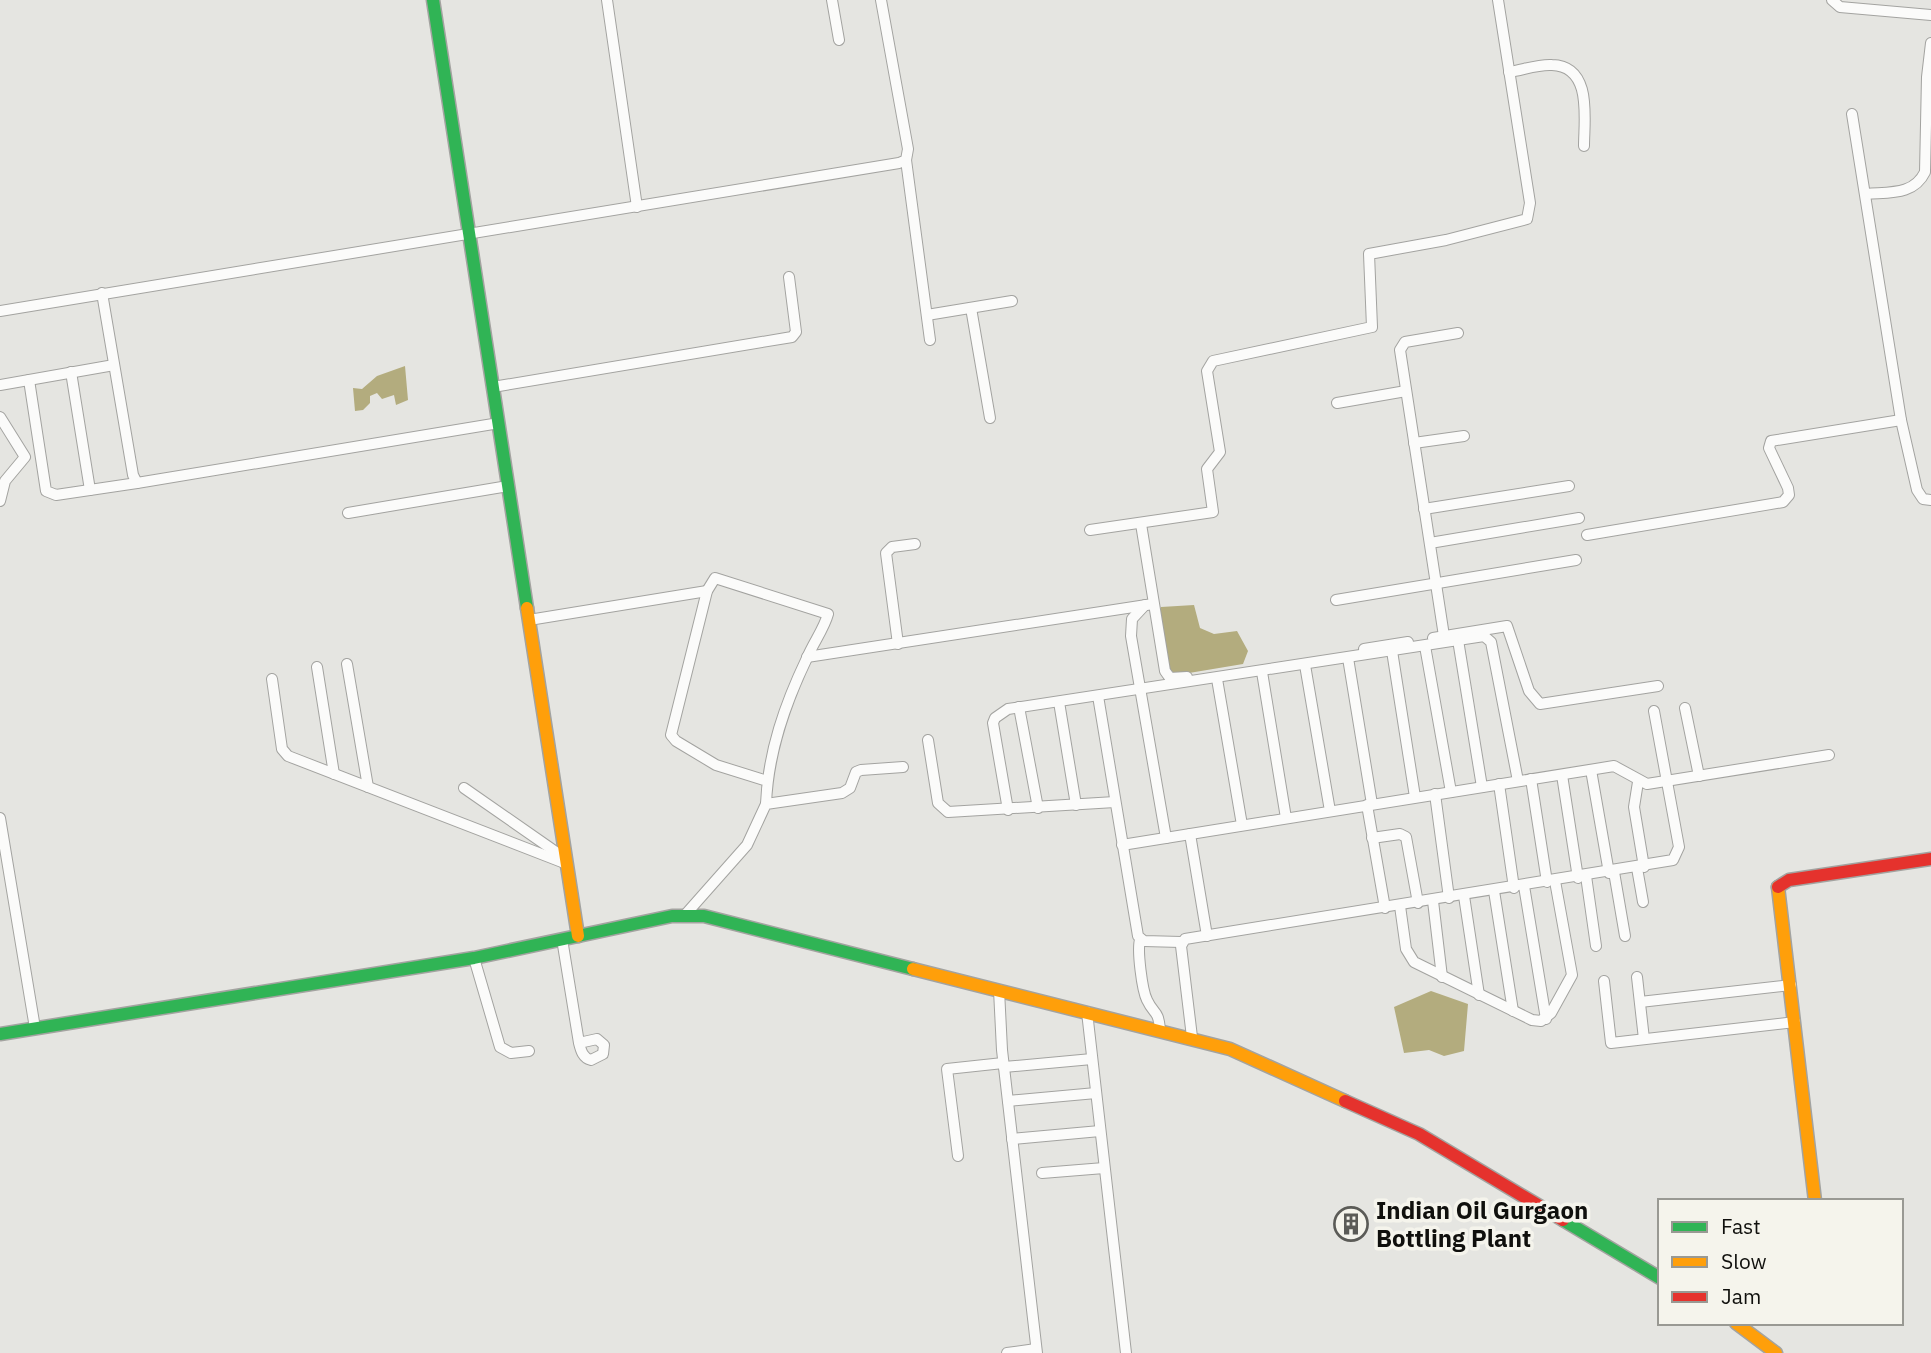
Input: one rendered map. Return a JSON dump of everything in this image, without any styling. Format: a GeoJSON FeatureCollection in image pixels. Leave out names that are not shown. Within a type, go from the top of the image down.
{"type":"FeatureCollection","features":[{"type":"Feature","properties":{"kind":"street"},"geometry":{"type":"LineString","coordinates":[[433,0],[578,936]]}},
{"type":"Feature","properties":{"kind":"street"},"geometry":{"type":"LineString","coordinates":[[607,0],[637,206]]}},
{"type":"Feature","properties":{"kind":"street"},"geometry":{"type":"LineString","coordinates":[[832,0],[839,40]]}},
{"type":"Feature","properties":{"kind":"street"},"geometry":{"type":"LineString","coordinates":[[881,0],[908,149],[905,160],[930,340]]}},
{"type":"Feature","properties":{"kind":"street"},"geometry":{"type":"LineString","coordinates":[[1090,530],[1213,512],[1207,469],[1220,452],[1207,371],[1213,361],[1372,327],[1369,254],[1446,240],[1527,219],[1530,203],[1498,0]]}},
{"type":"Feature","properties":{"kind":"street"},"geometry":{"type":"LineString","coordinates":[[1832,0],[1840,7],[1931,15]]}},
{"type":"Feature","properties":{"kind":"street"},"geometry":{"type":"LineString","coordinates":[[1867,194],[1910,190],[1919,184],[1924,172],[1927,77],[1931,43]]}},
{"type":"Feature","properties":{"kind":"street"},"geometry":{"type":"LineString","coordinates":[[1509,72],[1550,64],[1559,66],[1577,78],[1583,89],[1584,146]]}},
{"type":"Feature","properties":{"kind":"street"},"geometry":{"type":"LineString","coordinates":[[1852,114],[1867,194],[1901,420],[1917,490],[1923,499],[1931,500]]}},
{"type":"Feature","properties":{"kind":"street"},"geometry":{"type":"LineString","coordinates":[[0,310],[905,160]]}},
{"type":"Feature","properties":{"kind":"street"},"geometry":{"type":"LineString","coordinates":[[493,387],[792,337],[796,332],[789,277]]}},
{"type":"Feature","properties":{"kind":"street"},"geometry":{"type":"LineString","coordinates":[[102,293],[133,475],[137,483]]}},
{"type":"Feature","properties":{"kind":"street"},"geometry":{"type":"LineString","coordinates":[[927,315],[1012,301]]}},
{"type":"Feature","properties":{"kind":"street"},"geometry":{"type":"LineString","coordinates":[[971,308],[989,418]]}},
{"type":"Feature","properties":{"kind":"street"},"geometry":{"type":"LineString","coordinates":[[1444,636],[1401,344],[1458,333]]}},
{"type":"Feature","properties":{"kind":"street"},"geometry":{"type":"LineString","coordinates":[[0,385],[114,365]]}},
{"type":"Feature","properties":{"kind":"street"},"geometry":{"type":"LineString","coordinates":[[71,372],[90,490]]}},
{"type":"Feature","properties":{"kind":"street"},"geometry":{"type":"LineString","coordinates":[[29,380],[43,474],[50,494],[137,483],[499,423]]}},
{"type":"Feature","properties":{"kind":"street"},"geometry":{"type":"LineString","coordinates":[[1337,402],[1406,391]]}},
{"type":"Feature","properties":{"kind":"street"},"geometry":{"type":"LineString","coordinates":[[0,417],[25,457],[43,474]]}},
{"type":"Feature","properties":{"kind":"street"},"geometry":{"type":"LineString","coordinates":[[1587,536],[1783,502],[1789,495],[1788,488],[1769,448],[1771,441],[1901,420]]}},
{"type":"Feature","properties":{"kind":"street"},"geometry":{"type":"LineString","coordinates":[[1414,443],[1464,436]]}},
{"type":"Feature","properties":{"kind":"street"},"geometry":{"type":"LineString","coordinates":[[0,501],[5,481],[25,457]]}},
{"type":"Feature","properties":{"kind":"street"},"geometry":{"type":"LineString","coordinates":[[348,513],[508,486]]}},
{"type":"Feature","properties":{"kind":"street"},"geometry":{"type":"LineString","coordinates":[[1424,509],[1569,486]]}},
{"type":"Feature","properties":{"kind":"street"},"geometry":{"type":"LineString","coordinates":[[1430,543],[1579,518]]}},
{"type":"Feature","properties":{"kind":"street"},"geometry":{"type":"LineString","coordinates":[[1141,524],[1149,604],[1165,671],[1170,678],[1507,626],[1529,691],[1540,704],[1658,685]]}},
{"type":"Feature","properties":{"kind":"street"},"geometry":{"type":"LineString","coordinates":[[898,645],[886,553],[892,547],[915,544]]}},
{"type":"Feature","properties":{"kind":"street"},"geometry":{"type":"LineString","coordinates":[[1336,600],[1576,560]]}},
{"type":"Feature","properties":{"kind":"street"},"geometry":{"type":"LineString","coordinates":[[685,915],[740,854],[766,804],[767,781],[777,733],[807,657],[828,617],[826,611],[721,578],[710,581],[671,735],[676,741],[716,765],[767,781]]}},
{"type":"Feature","properties":{"kind":"street"},"geometry":{"type":"LineString","coordinates":[[529,620],[707,591]]}},
{"type":"Feature","properties":{"kind":"street"},"geometry":{"type":"LineString","coordinates":[[807,657],[1149,604]]}},
{"type":"Feature","properties":{"kind":"street"},"geometry":{"type":"LineString","coordinates":[[1149,604],[1134,616],[1131,625],[1166,838]]}},
{"type":"Feature","properties":{"kind":"street"},"geometry":{"type":"LineString","coordinates":[[1008,810],[993,723],[1000,713],[1019,707],[1141,691],[1484,636],[1491,642],[1518,781]]}},
{"type":"Feature","properties":{"kind":"street"},"geometry":{"type":"LineString","coordinates":[[1458,640],[1482,787]]}},
{"type":"Feature","properties":{"kind":"street"},"geometry":{"type":"LineString","coordinates":[[1425,646],[1451,792]]}},
{"type":"Feature","properties":{"kind":"street"},"geometry":{"type":"LineString","coordinates":[[1392,651],[1415,797]]}},
{"type":"Feature","properties":{"kind":"street"},"geometry":{"type":"LineString","coordinates":[[1348,658],[1372,838],[1385,908]]}},
{"type":"Feature","properties":{"kind":"street"},"geometry":{"type":"LineString","coordinates":[[347,664],[368,787]]}},
{"type":"Feature","properties":{"kind":"street"},"geometry":{"type":"LineString","coordinates":[[1304,665],[1330,811]]}},
{"type":"Feature","properties":{"kind":"street"},"geometry":{"type":"LineString","coordinates":[[317,667],[334,774]]}},
{"type":"Feature","properties":{"kind":"street"},"geometry":{"type":"LineString","coordinates":[[1262,672],[1286,818]]}},
{"type":"Feature","properties":{"kind":"street"},"geometry":{"type":"LineString","coordinates":[[272,679],[284,753],[566,861]]}},
{"type":"Feature","properties":{"kind":"street"},"geometry":{"type":"LineString","coordinates":[[1217,679],[1242,825]]}},
{"type":"Feature","properties":{"kind":"street"},"geometry":{"type":"LineString","coordinates":[[1098,696],[1140,940],[1139,951],[1147,999],[1158,1013],[1160,1030]]}},
{"type":"Feature","properties":{"kind":"street"},"geometry":{"type":"LineString","coordinates":[[1059,702],[1076,805]]}},
{"type":"Feature","properties":{"kind":"street"},"geometry":{"type":"LineString","coordinates":[[1019,707],[1038,808]]}},
{"type":"Feature","properties":{"kind":"street"},"geometry":{"type":"LineString","coordinates":[[1685,708],[1699,776]]}},
{"type":"Feature","properties":{"kind":"street"},"geometry":{"type":"LineString","coordinates":[[1140,940],[1181,942],[1670,862],[1678,855],[1654,710]]}},
{"type":"Feature","properties":{"kind":"street"},"geometry":{"type":"LineString","coordinates":[[928,740],[938,803],[943,810],[956,814],[1115,803]]}},
{"type":"Feature","properties":{"kind":"street"},"geometry":{"type":"LineString","coordinates":[[1122,845],[1591,770],[1619,767],[1638,782],[1667,781],[1829,755]]}},
{"type":"Feature","properties":{"kind":"street"},"geometry":{"type":"LineString","coordinates":[[766,804],[842,793],[850,788],[856,772],[903,767]]}},
{"type":"Feature","properties":{"kind":"street"},"geometry":{"type":"LineString","coordinates":[[1591,770],[1625,936]]}},
{"type":"Feature","properties":{"kind":"street"},"geometry":{"type":"LineString","coordinates":[[1562,775],[1596,946]]}},
{"type":"Feature","properties":{"kind":"street"},"geometry":{"type":"LineString","coordinates":[[1531,779],[1572,975],[1546,1019]]}},
{"type":"Feature","properties":{"kind":"street"},"geometry":{"type":"LineString","coordinates":[[1638,782],[1634,807],[1643,902]]}},
{"type":"Feature","properties":{"kind":"street"},"geometry":{"type":"LineString","coordinates":[[1499,784],[1546,1019]]}},
{"type":"Feature","properties":{"kind":"street"},"geometry":{"type":"LineString","coordinates":[[464,788],[566,861]]}},
{"type":"Feature","properties":{"kind":"street"},"geometry":{"type":"LineString","coordinates":[[1435,794],[1449,898]]}},
{"type":"Feature","properties":{"kind":"street"},"geometry":{"type":"LineString","coordinates":[[0,818],[35,1028]]}},
{"type":"Feature","properties":{"kind":"street"},"geometry":{"type":"LineString","coordinates":[[1190,834],[1208,936]]}},
{"type":"Feature","properties":{"kind":"street"},"geometry":{"type":"LineString","coordinates":[[1372,838],[1400,834],[1406,837],[1418,903]]}},
{"type":"Feature","properties":{"kind":"street"},"geometry":{"type":"LineString","coordinates":[[1815,1199],[1779,884],[1931,859]]}},
{"type":"Feature","properties":{"kind":"street"},"geometry":{"type":"LineString","coordinates":[[1494,891],[1513,1011]]}},
{"type":"Feature","properties":{"kind":"street"},"geometry":{"type":"LineString","coordinates":[[1464,896],[1479,995]]}},
{"type":"Feature","properties":{"kind":"street"},"geometry":{"type":"LineString","coordinates":[[1433,901],[1442,977]]}},
{"type":"Feature","properties":{"kind":"street"},"geometry":{"type":"LineString","coordinates":[[1400,906],[1410,959],[1532,1020],[1546,1019]]}},
{"type":"Feature","properties":{"kind":"street"},"geometry":{"type":"LineString","coordinates":[[0,1034],[474,958],[685,915],[722,919],[1192,1037],[1242,1053],[1419,1135],[1658,1277]]}},
{"type":"Feature","properties":{"kind":"street"},"geometry":{"type":"LineString","coordinates":[[562,939],[579,1043]]}},
{"type":"Feature","properties":{"kind":"street"},"geometry":{"type":"LineString","coordinates":[[1181,942],[1192,1037]]}},
{"type":"Feature","properties":{"kind":"street"},"geometry":{"type":"LineString","coordinates":[[474,958],[500,1047],[511,1053],[528,1051]]}},
{"type":"Feature","properties":{"kind":"street"},"geometry":{"type":"LineString","coordinates":[[1637,977],[1644,1039]]}},
{"type":"Feature","properties":{"kind":"street"},"geometry":{"type":"LineString","coordinates":[[1604,981],[1611,1043],[1795,1022]]}},
{"type":"Feature","properties":{"kind":"street"},"geometry":{"type":"LineString","coordinates":[[1640,1003],[1791,985]]}},
{"type":"Feature","properties":{"kind":"street"},"geometry":{"type":"LineString","coordinates":[[999,990],[1003,1065],[1037,1351],[1007,1353]]}},
{"type":"Feature","properties":{"kind":"street"},"geometry":{"type":"LineString","coordinates":[[1087,1012],[1126,1353]]}},
{"type":"Feature","properties":{"kind":"street"},"geometry":{"type":"LineString","coordinates":[[958,1156],[947,1069],[1092,1059]]}},
{"type":"Feature","properties":{"kind":"street"},"geometry":{"type":"LineString","coordinates":[[1007,1101],[1096,1093]]}},
{"type":"Feature","properties":{"kind":"street"},"geometry":{"type":"LineString","coordinates":[[1012,1139],[1100,1131]]}},
{"type":"Feature","properties":{"kind":"street"},"geometry":{"type":"LineString","coordinates":[[1042,1173],[1104,1168]]}},
{"type":"Feature","properties":{"kind":"street"},"geometry":{"type":"LineString","coordinates":[[1739,1325],[1776,1353]]}},
{"type":"Feature","properties":{"kind":"shaded area"},"geometry":{"type":"Polygon","coordinates":[[[405,366],[408,400],[396,405],[394,395],[382,399],[377,393],[370,396],[370,403],[363,410],[355,411],[353,388],[362,389],[377,376],[405,366]]]}},
{"type":"Feature","properties":{"kind":"shaded area"},"geometry":{"type":"Polygon","coordinates":[[[1194,605],[1200,628],[1214,634],[1237,631],[1248,651],[1243,664],[1177,675],[1164,665],[1156,616],[1161,607],[1194,605]]]}},
{"type":"Feature","properties":{"kind":"shaded area"},"geometry":{"type":"Polygon","coordinates":[[[1431,991],[1468,1004],[1464,1051],[1444,1056],[1429,1050],[1404,1053],[1394,1007],[1431,991]]]}},
{"type":"Feature","properties":{"kind":"traffic: fast"},"geometry":{"type":"LineString","coordinates":[[433,0],[527,608]]}},
{"type":"Feature","properties":{"kind":"traffic: fast"},"geometry":{"type":"LineString","coordinates":[[0,1034],[474,958],[672,916],[704,916],[913,969]]}},
{"type":"Feature","properties":{"kind":"traffic: fast"},"geometry":{"type":"LineString","coordinates":[[1563,1220],[1658,1277]]}},
{"type":"Feature","properties":{"kind":"traffic: slow"},"geometry":{"type":"LineString","coordinates":[[527,608],[578,936]]}},
{"type":"Feature","properties":{"kind":"traffic: slow"},"geometry":{"type":"LineString","coordinates":[[1778,887],[1815,1199]]}},
{"type":"Feature","properties":{"kind":"traffic: slow"},"geometry":{"type":"LineString","coordinates":[[913,969],[1230,1049],[1345,1101]]}},
{"type":"Feature","properties":{"kind":"traffic: slow"},"geometry":{"type":"LineString","coordinates":[[1739,1325],[1776,1353]]}},
{"type":"Feature","properties":{"kind":"traffic: jam"},"geometry":{"type":"LineString","coordinates":[[1778,887],[1789,880],[1931,859]]}},
{"type":"Feature","properties":{"kind":"traffic: jam"},"geometry":{"type":"LineString","coordinates":[[1345,1101],[1419,1134],[1563,1220]]}},
{"type":"Feature","properties":{"kind":"place","name":"Indian Oil Gurgaon Bottling Plant"},"geometry":{"type":"Point","coordinates":[1351,1224]}}]}
